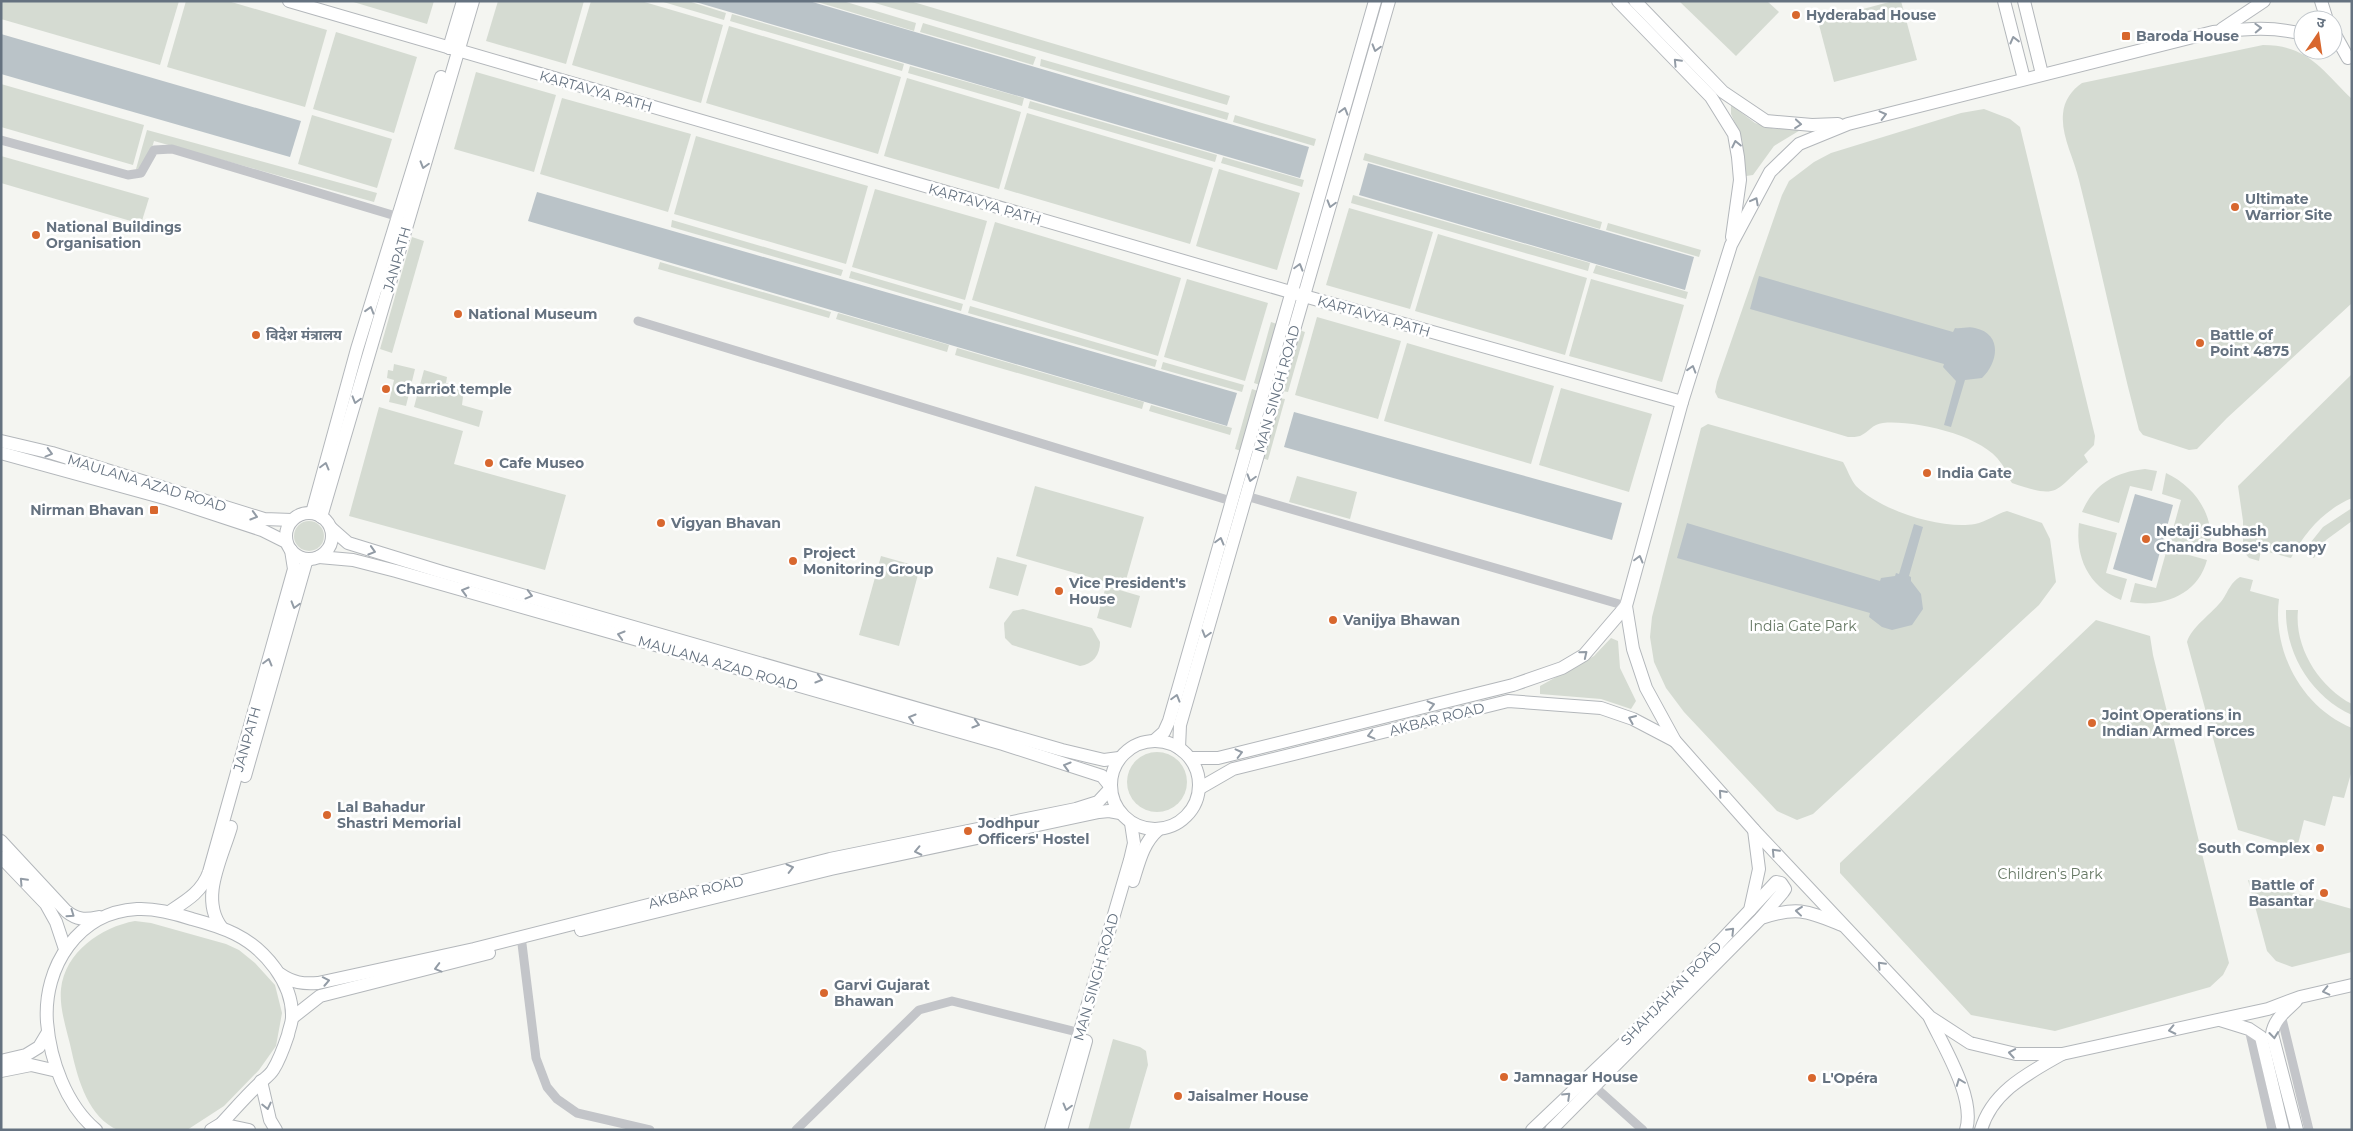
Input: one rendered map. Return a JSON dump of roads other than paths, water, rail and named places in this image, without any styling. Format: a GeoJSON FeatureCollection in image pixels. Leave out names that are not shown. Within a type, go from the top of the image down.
{"type":"FeatureCollection","features":[{"type":"Feature","properties":{"kind":"main road","name":"KARTAVYA PATH"},"geometry":{"type":"LineString","coordinates":[[289,1],[1298,294],[1682,402]]}},
{"type":"Feature","properties":{"kind":"main road","name":"JANPATH"},"geometry":{"type":"LineString","coordinates":[[317,515],[453,49],[463,1]]}},
{"type":"Feature","properties":{"kind":"main road","name":"JANPATH"},"geometry":{"type":"LineString","coordinates":[[317,515],[357,349],[453,49],[473,1]]}},
{"type":"Feature","properties":{"kind":"main road","name":"MAN SINGH ROAD"},"geometry":{"type":"LineString","coordinates":[[1179,748],[1180,725],[1246,496],[1375,1]]}},
{"type":"Feature","properties":{"kind":"main road","name":"MAN SINGH ROAD"},"geometry":{"type":"LineString","coordinates":[[1155,740],[1164,732],[1169,721],[1232,501],[1389,1]]}},
{"type":"Feature","properties":{"kind":"main road"},"geometry":{"type":"LineString","coordinates":[[1618,1],[1711,97],[1734,134],[1740,180],[1731,244],[1682,402],[1626,606],[1634,649],[1646,688],[1675,741],[1754,830],[1930,1017],[1970,1043],[2016,1054],[2062,1054],[2268,1009],[2300,997],[2352,986]]}},
{"type":"Feature","properties":{"kind":"main road"},"geometry":{"type":"LineString","coordinates":[[1635,1],[1723,92],[1766,121],[1812,125],[1848,124]]}},
{"type":"Feature","properties":{"kind":"main road"},"geometry":{"type":"LineString","coordinates":[[2004,1],[2024,79]]}},
{"type":"Feature","properties":{"kind":"main road"},"geometry":{"type":"LineString","coordinates":[[2024,1],[2042,74]]}},
{"type":"Feature","properties":{"kind":"main road"},"geometry":{"type":"LineString","coordinates":[[1731,244],[1770,172],[1799,144],[1848,124],[2213,32],[2225,28],[2264,1]]}},
{"type":"Feature","properties":{"kind":"main road"},"geometry":{"type":"LineString","coordinates":[[2213,32],[2260,27],[2293,32]]}},
{"type":"Feature","properties":{"kind":"main road"},"geometry":{"type":"LineString","coordinates":[[2343,48],[2350,60]]}},
{"type":"Feature","properties":{"kind":"main road","name":"MAULANA AZAD ROAD"},"geometry":{"type":"LineString","coordinates":[[1,441],[52,454],[264,519],[292,520]]}},
{"type":"Feature","properties":{"kind":"main road","name":"MAULANA AZAD ROAD"},"geometry":{"type":"LineString","coordinates":[[1,454],[168,499],[262,530],[289,546]]}},
{"type":"Feature","properties":{"kind":"main road"},"geometry":{"type":"LineString","coordinates":[[302,514],[317,515],[331,528],[330,544],[314,558],[299,557],[289,546],[286,530],[292,520],[302,514]]}},
{"type":"Feature","properties":{"kind":"main road","name":"MAULANA AZAD ROAD"},"geometry":{"type":"LineString","coordinates":[[331,528],[348,543],[432,569],[1062,750],[1104,760],[1119,758]]}},
{"type":"Feature","properties":{"kind":"main road","name":"JANPATH"},"geometry":{"type":"LineString","coordinates":[[169,912],[193,896],[206,881],[209,872],[294,569],[289,546]]}},
{"type":"Feature","properties":{"kind":"main road","name":"JANPATH"},"geometry":{"type":"LineString","coordinates":[[222,928],[216,920],[213,908],[213,883],[224,852],[306,562],[314,558]]}},
{"type":"Feature","properties":{"kind":"main road","name":"MAULANA AZAD ROAD"},"geometry":{"type":"LineString","coordinates":[[314,558],[353,560],[396,571],[1003,744],[1102,776],[1110,787]]}},
{"type":"Feature","properties":{"kind":"main road","name":"AKBAR ROAD"},"geometry":{"type":"LineString","coordinates":[[1191,758],[1218,758],[1524,681],[1562,668],[1584,655],[1626,606]]}},
{"type":"Feature","properties":{"kind":"main road"},"geometry":{"type":"LineString","coordinates":[[1524,681],[1528,702]]}},
{"type":"Feature","properties":{"kind":"main road","name":"AKBAR ROAD"},"geometry":{"type":"LineString","coordinates":[[1200,788],[1233,769],[1508,701],[1601,708],[1633,719],[1675,741]]}},
{"type":"Feature","properties":{"kind":"main road"},"geometry":{"type":"LineString","coordinates":[[1155,740],[1169,743],[1179,748],[1191,758],[1196,767],[1200,788],[1191,812],[1176,824],[1156,829],[1145,828],[1131,823],[1120,813],[1114,802],[1110,787],[1112,771],[1119,758],[1135,746],[1155,740]]}},
{"type":"Feature","properties":{"kind":"main road","name":"AKBAR ROAD"},"geometry":{"type":"LineString","coordinates":[[280,974],[289,981],[301,984],[318,983],[474,949],[830,858],[1076,809],[1098,802],[1110,787]]}},
{"type":"Feature","properties":{"kind":"main road","name":"AKBAR ROAD"},"geometry":{"type":"LineString","coordinates":[[292,1018],[320,996],[432,970],[522,944],[831,869],[1099,812],[1120,813]]}},
{"type":"Feature","properties":{"kind":"main road","name":"MAN SINGH ROAD"},"geometry":{"type":"LineString","coordinates":[[1051,1130],[1081,1033],[1130,860],[1134,843],[1131,823]]}},
{"type":"Feature","properties":{"kind":"main road","name":"MAN SINGH ROAD"},"geometry":{"type":"LineString","coordinates":[[1061,1130],[1141,855],[1156,829]]}},
{"type":"Feature","properties":{"kind":"main road"},"geometry":{"type":"LineString","coordinates":[[1750,910],[1758,869],[1754,830]]}},
{"type":"Feature","properties":{"kind":"main road"},"geometry":{"type":"LineString","coordinates":[[1,841],[53,898],[76,919],[88,919],[136,909],[169,912],[222,928],[237,935],[261,953],[280,974],[290,995],[292,1018],[282,1050],[272,1071],[216,1127]]}},
{"type":"Feature","properties":{"kind":"main road"},"geometry":{"type":"LineString","coordinates":[[1,857],[46,904],[56,922],[65,949]]}},
{"type":"Feature","properties":{"kind":"main road"},"geometry":{"type":"LineString","coordinates":[[1761,918],[1780,887],[1794,872]]}},
{"type":"Feature","properties":{"kind":"main road","name":"SHAHJAHAN ROAD"},"geometry":{"type":"LineString","coordinates":[[1532,1130],[1632,1035],[1750,910],[1780,887]]}},
{"type":"Feature","properties":{"kind":"main road","name":"SHAHJAHAN ROAD"},"geometry":{"type":"LineString","coordinates":[[1551,1130],[1761,918],[1786,910],[1801,912],[1845,926]]}},
{"type":"Feature","properties":{"kind":"main road"},"geometry":{"type":"LineString","coordinates":[[96,1130],[82,1115],[68,1094],[58,1071],[48,1032],[46,1002],[49,984],[56,965],[65,949],[78,935],[109,914]]}},
{"type":"Feature","properties":{"kind":"main road"},"geometry":{"type":"LineString","coordinates":[[2297,1130],[2272,1034],[2273,1026],[2281,1015],[2300,997]]}},
{"type":"Feature","properties":{"kind":"main road"},"geometry":{"type":"LineString","coordinates":[[1930,1017],[1960,1082],[1966,1103],[1966,1130]]}},
{"type":"Feature","properties":{"kind":"main road"},"geometry":{"type":"LineString","coordinates":[[2219,1020],[2249,1029],[2261,1037],[2283,1130]]}},
{"type":"Feature","properties":{"kind":"main road"},"geometry":{"type":"LineString","coordinates":[[1,1061],[26,1056],[39,1046],[48,1032]]}},
{"type":"Feature","properties":{"kind":"main road"},"geometry":{"type":"LineString","coordinates":[[1980,1130],[1986,1113],[2016,1082],[2062,1054]]}},
{"type":"Feature","properties":{"kind":"main road"},"geometry":{"type":"LineString","coordinates":[[1,1072],[31,1065],[58,1071]]}},
{"type":"Feature","properties":{"kind":"main road"},"geometry":{"type":"LineString","coordinates":[[261,1081],[270,1120],[276,1130]]}},
{"type":"Feature","properties":{"kind":"main road"},"geometry":{"type":"LineString","coordinates":[[216,1127],[249,1130]]}},
{"type":"Feature","properties":{"kind":"street"},"geometry":{"type":"LineString","coordinates":[[1,140],[128,175],[141,173],[154,150],[172,149],[398,217]]}},
{"type":"Feature","properties":{"kind":"street"},"geometry":{"type":"LineString","coordinates":[[638,320],[1232,501]]}},
{"type":"Feature","properties":{"kind":"street"},"geometry":{"type":"LineString","coordinates":[[1246,496],[1626,606]]}},
{"type":"Feature","properties":{"kind":"street"},"geometry":{"type":"LineString","coordinates":[[522,944],[536,1058],[547,1087],[557,1099],[577,1113],[650,1130]]}},
{"type":"Feature","properties":{"kind":"street"},"geometry":{"type":"LineString","coordinates":[[796,1130],[919,1010],[952,1001],[1081,1033]]}},
{"type":"Feature","properties":{"kind":"street"},"geometry":{"type":"LineString","coordinates":[[2281,1015],[2309,1130]]}},
{"type":"Feature","properties":{"kind":"street"},"geometry":{"type":"LineString","coordinates":[[2249,1029],[2272,1130]]}},
{"type":"Feature","properties":{"kind":"street"},"geometry":{"type":"LineString","coordinates":[[1594,1086],[1643,1130]]}},
{"type":"Feature","properties":{"kind":"place","name":"Hyderabad House"},"geometry":{"type":"Point","coordinates":[1796,15]}},
{"type":"Feature","properties":{"kind":"place","name":"Baroda House"},"geometry":{"type":"Point","coordinates":[2126,36]}},
{"type":"Feature","properties":{"kind":"place","name":"Ultimate Warrior Site"},"geometry":{"type":"Point","coordinates":[2235,207]}},
{"type":"Feature","properties":{"kind":"place","name":"National Buildings Organisation"},"geometry":{"type":"Point","coordinates":[36,235]}},
{"type":"Feature","properties":{"kind":"place","name":"National Museum"},"geometry":{"type":"Point","coordinates":[458,314]}},
{"type":"Feature","properties":{"kind":"place","name":"विदेश मंत्रालय"},"geometry":{"type":"Point","coordinates":[256,335]}},
{"type":"Feature","properties":{"kind":"place","name":"Battle of Point 4875"},"geometry":{"type":"Point","coordinates":[2200,343]}},
{"type":"Feature","properties":{"kind":"place","name":"Charriot temple"},"geometry":{"type":"Point","coordinates":[386,389]}},
{"type":"Feature","properties":{"kind":"place","name":"Cafe Museo"},"geometry":{"type":"Point","coordinates":[489,463]}},
{"type":"Feature","properties":{"kind":"place","name":"India Gate"},"geometry":{"type":"Point","coordinates":[1927,473]}},
{"type":"Feature","properties":{"kind":"place","name":"Nirman Bhavan"},"geometry":{"type":"Point","coordinates":[154,510]}},
{"type":"Feature","properties":{"kind":"place","name":"Vigyan Bhavan"},"geometry":{"type":"Point","coordinates":[661,523]}},
{"type":"Feature","properties":{"kind":"place","name":"Netaji Subhash Chandra Bose's canopy"},"geometry":{"type":"Point","coordinates":[2146,539]}},
{"type":"Feature","properties":{"kind":"place","name":"Project Monitoring Group"},"geometry":{"type":"Point","coordinates":[793,561]}},
{"type":"Feature","properties":{"kind":"place","name":"Vice President's House"},"geometry":{"type":"Point","coordinates":[1059,591]}},
{"type":"Feature","properties":{"kind":"place","name":"Vanijya Bhawan"},"geometry":{"type":"Point","coordinates":[1333,620]}},
{"type":"Feature","properties":{"kind":"place","name":"Joint Operations in Indian Armed Forces"},"geometry":{"type":"Point","coordinates":[2092,723]}},
{"type":"Feature","properties":{"kind":"place","name":"Lal Bahadur Shastri Memorial"},"geometry":{"type":"Point","coordinates":[327,815]}},
{"type":"Feature","properties":{"kind":"place","name":"Jodhpur Officers' Hostel"},"geometry":{"type":"Point","coordinates":[968,831]}},
{"type":"Feature","properties":{"kind":"place","name":"South Complex"},"geometry":{"type":"Point","coordinates":[2320,848]}},
{"type":"Feature","properties":{"kind":"place","name":"Battle of Basantar"},"geometry":{"type":"Point","coordinates":[2324,893]}},
{"type":"Feature","properties":{"kind":"place","name":"Garvi Gujarat Bhawan"},"geometry":{"type":"Point","coordinates":[824,993]}},
{"type":"Feature","properties":{"kind":"place","name":"Jamnagar House"},"geometry":{"type":"Point","coordinates":[1504,1077]}},
{"type":"Feature","properties":{"kind":"place","name":"L'Opéra"},"geometry":{"type":"Point","coordinates":[1812,1078]}},
{"type":"Feature","properties":{"kind":"place","name":"Jaisalmer House"},"geometry":{"type":"Point","coordinates":[1178,1096]}},
{"type":"Feature","properties":{"kind":"park label","name":"India Gate Park"},"geometry":{"type":"Point","coordinates":[1803,626]}},
{"type":"Feature","properties":{"kind":"park label","name":"Children's Park"},"geometry":{"type":"Point","coordinates":[2050,874]}}]}
